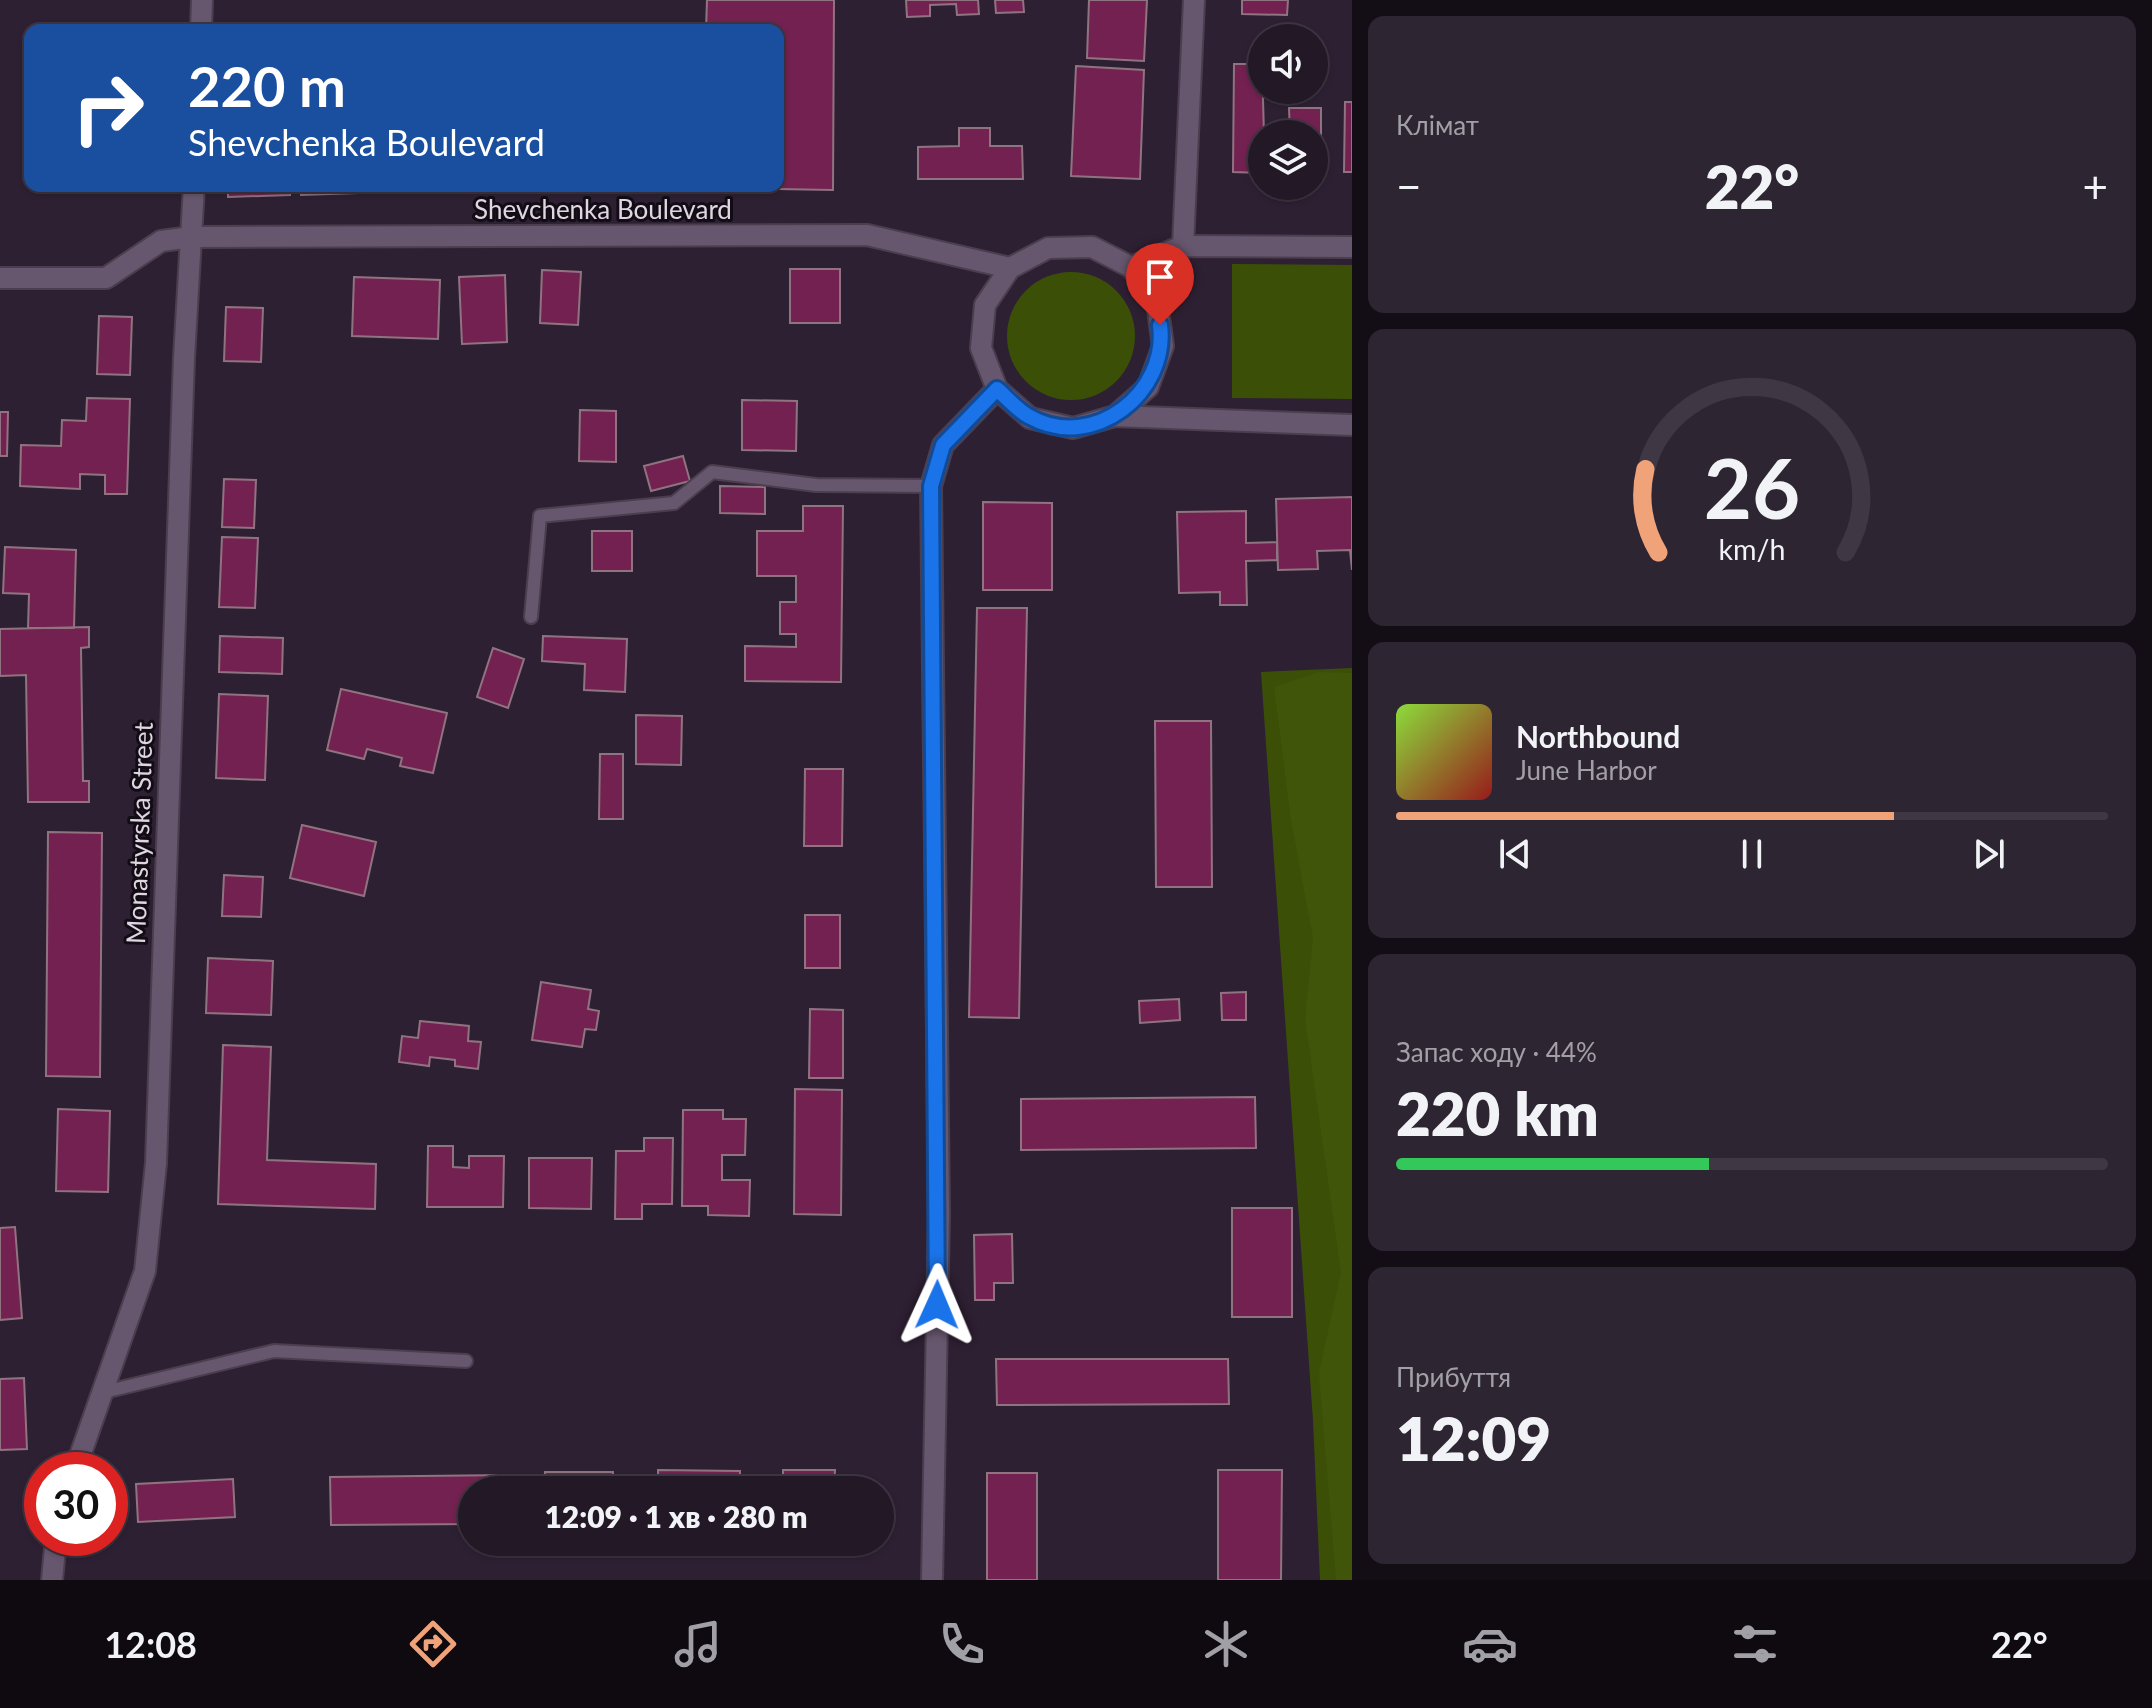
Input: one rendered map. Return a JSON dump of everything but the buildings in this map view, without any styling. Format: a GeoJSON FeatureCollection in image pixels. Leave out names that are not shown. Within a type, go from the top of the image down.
{"type":"FeatureCollection","features":[{"type":"Feature","properties":{"kind":"street"},"geometry":{"type":"LineString","coordinates":[[201,24],[202,0]]}},
{"type":"Feature","properties":{"kind":"street"},"geometry":{"type":"LineString","coordinates":[[1183,246],[1194,0]]}},
{"type":"Feature","properties":{"kind":"street","name":"Monastyrska Street"},"geometry":{"type":"LineString","coordinates":[[82,1452],[145,1271],[156,1163],[184,358],[194,192]]}},
{"type":"Feature","properties":{"kind":"street","name":"Shevchenka Boulevard"},"geometry":{"type":"LineString","coordinates":[[0,278],[106,278],[161,241],[192,237],[867,235],[1010,268]]}},
{"type":"Feature","properties":{"kind":"street"},"geometry":{"type":"LineString","coordinates":[[1131,267],[1183,246],[1352,247]]}},
{"type":"Feature","properties":{"kind":"street"},"geometry":{"type":"LineString","coordinates":[[1115,416],[1148,387],[1163,346],[1157,303],[1131,267],[1092,247],[1048,248],[1010,268],[985,305],[981,348],[997,389],[1030,418],[1073,428],[1115,416],[1352,425]]}},
{"type":"Feature","properties":{"kind":"street"},"geometry":{"type":"LineString","coordinates":[[932,1580],[939,1213],[931,486],[943,445],[997,389]]}},
{"type":"Feature","properties":{"kind":"street"},"geometry":{"type":"LineString","coordinates":[[52,1580],[54,1556]]}},
{"type":"Feature","properties":{"kind":"lane"},"geometry":{"type":"LineString","coordinates":[[531,617],[540,516],[674,503],[712,472],[816,485],[931,486]]}},
{"type":"Feature","properties":{"kind":"lane"},"geometry":{"type":"LineString","coordinates":[[104,1392],[274,1351],[466,1361]]}},
{"type":"Feature","properties":{"kind":"green space"},"geometry":{"type":"Polygon","coordinates":[[[1232,264],[1352,265],[1352,399],[1232,398],[1232,264]]]}},
{"type":"Feature","properties":{"kind":"green space"},"geometry":{"type":"Polygon","coordinates":[[[1071,272],[1095,277],[1116,291],[1130,312],[1135,336],[1130,360],[1116,381],[1095,395],[1071,400],[1047,395],[1026,381],[1012,360],[1007,336],[1012,312],[1026,291],[1047,277],[1071,272]]]}},
{"type":"Feature","properties":{"kind":"green space"},"geometry":{"type":"Polygon","coordinates":[[[1352,668],[1352,1580],[1320,1580],[1313,1421],[1261,672],[1352,668]]]}},
{"type":"Feature","properties":{"kind":"green space"},"geometry":{"type":"Polygon","coordinates":[[[1319,672],[1352,673],[1352,1580],[1336,1580],[1319,1373],[1341,1272],[1305,1019],[1313,938],[1290,814],[1274,687],[1319,672]]]}},
{"type":"Feature","properties":{"kind":"route"},"geometry":{"type":"LineString","coordinates":[[937,1305],[939,1181],[931,486],[943,445],[997,389],[1030,418],[1051,423],[1073,428],[1115,416],[1148,387],[1163,346],[1160,325]]}}]}
